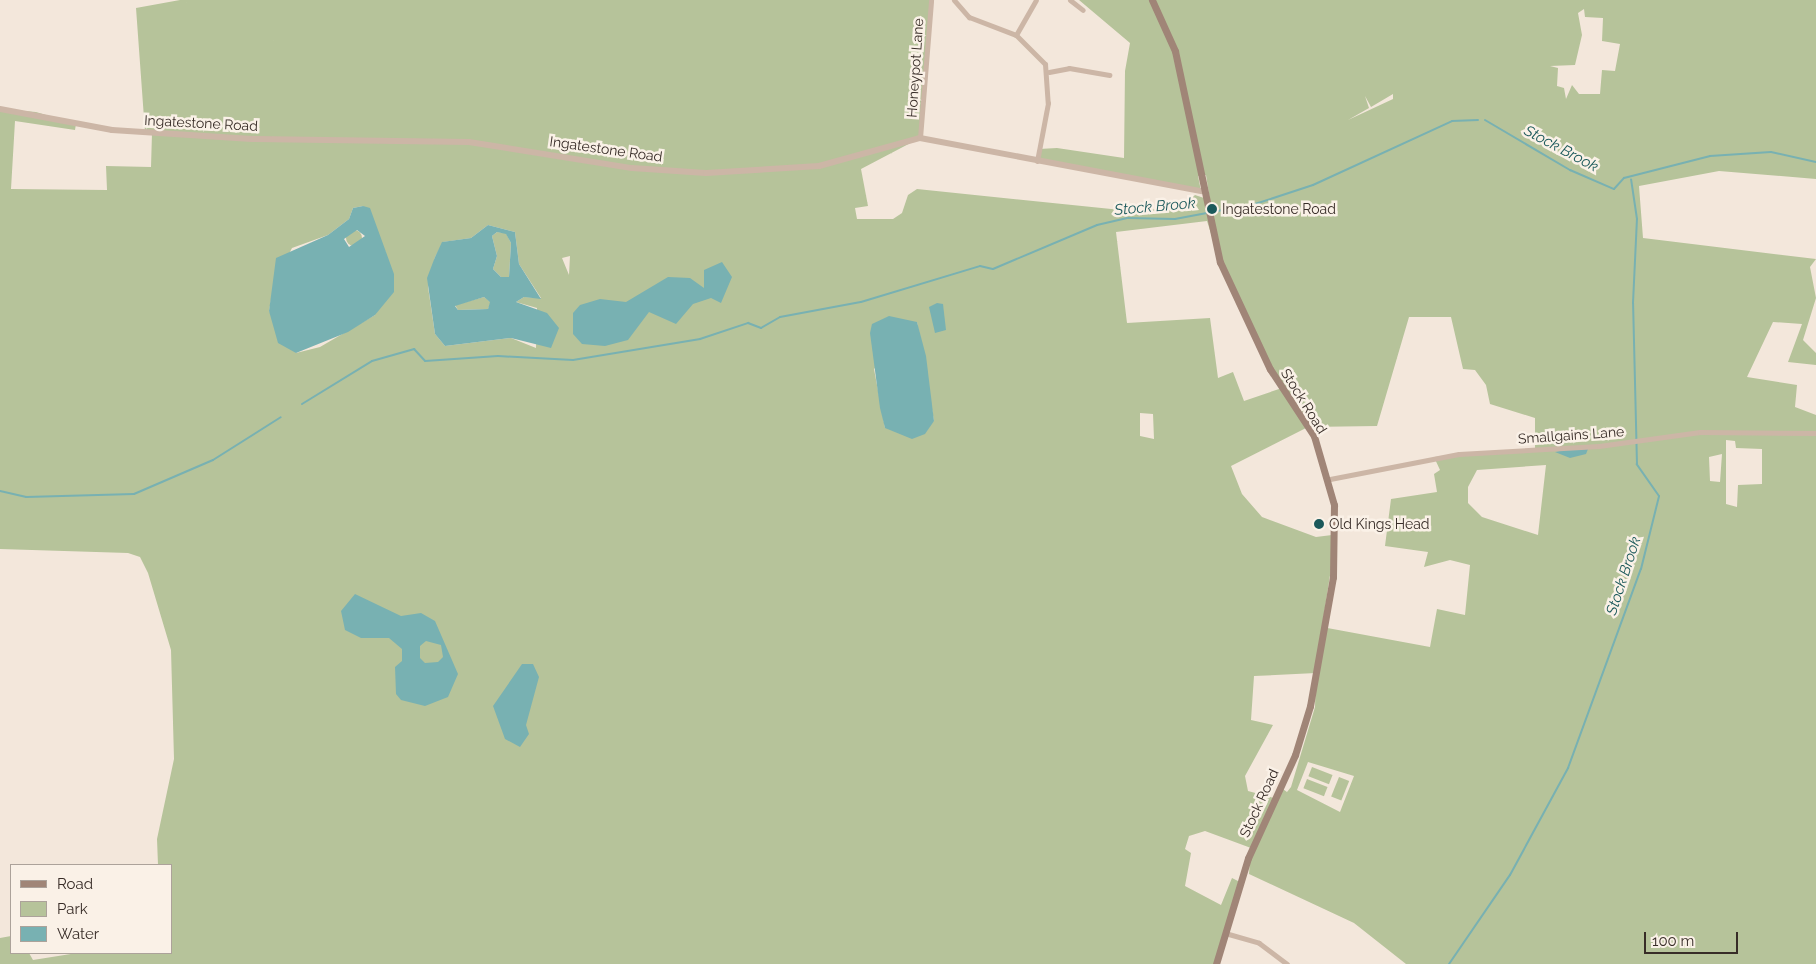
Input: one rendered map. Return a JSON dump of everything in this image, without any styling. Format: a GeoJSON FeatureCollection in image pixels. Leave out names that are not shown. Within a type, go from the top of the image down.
{"type":"FeatureCollection","features":[{"type":"Feature","properties":{"kind":"main road","name":"Stock Road"},"geometry":{"type":"LineString","coordinates":[[1152,0],[1175,51],[1201,191],[1220,262],[1270,369],[1314,436],[1330,479],[1335,543],[1332,577],[1310,706],[1295,755],[1248,858],[1216,964]]}},
{"type":"Feature","properties":{"kind":"street","name":"Honeypot Lane"},"geometry":{"type":"LineString","coordinates":[[920,138],[931,0]]}},
{"type":"Feature","properties":{"kind":"street"},"geometry":{"type":"LineString","coordinates":[[954,0],[969,17],[1016,35],[1040,54],[1049,72],[1037,161]]}},
{"type":"Feature","properties":{"kind":"street"},"geometry":{"type":"LineString","coordinates":[[1016,35],[1036,0]]}},
{"type":"Feature","properties":{"kind":"street"},"geometry":{"type":"LineString","coordinates":[[1070,0],[1083,10]]}},
{"type":"Feature","properties":{"kind":"street"},"geometry":{"type":"LineString","coordinates":[[1049,72],[1069,68],[1109,75]]}},
{"type":"Feature","properties":{"kind":"street","name":"Ingatestone Road"},"geometry":{"type":"LineString","coordinates":[[0,109],[112,130],[252,139],[469,142],[632,168],[706,173],[826,165],[920,138],[1201,191]]}},
{"type":"Feature","properties":{"kind":"street","name":"Smallgains Lane"},"geometry":{"type":"LineString","coordinates":[[1330,479],[1459,454],[1633,441],[1700,432],[1816,433]]}},
{"type":"Feature","properties":{"kind":"street"},"geometry":{"type":"LineString","coordinates":[[1225,933],[1264,945],[1287,964]]}},
{"type":"Feature","properties":{"kind":"green space"},"geometry":{"type":"Polygon","coordinates":[[[180,0],[931,0],[920,138],[861,169],[868,206],[855,208],[857,219],[893,219],[902,213],[908,195],[917,189],[1121,210],[1180,209],[1195,195],[1210,200],[1206,175],[1198,176],[1201,191],[1037,161],[1039,149],[1057,148],[1124,158],[1125,71],[1130,43],[1079,0],[1816,0],[1816,179],[1719,171],[1639,186],[1643,238],[1816,259],[1810,267],[1816,298],[1803,340],[1816,353],[1816,365],[1788,362],[1802,324],[1773,322],[1747,377],[1797,385],[1795,407],[1816,415],[1816,964],[1406,964],[1354,923],[1249,874],[1251,848],[1205,831],[1189,836],[1185,849],[1191,853],[1185,886],[1221,905],[1232,878],[1242,883],[1215,964],[0,964],[0,938],[10,936],[10,954],[30,954],[33,960],[71,954],[172,954],[172,864],[158,864],[157,839],[174,759],[171,650],[148,573],[140,557],[128,553],[0,549],[0,109],[36,112],[76,124],[75,130],[15,121],[11,189],[107,190],[106,166],[151,167],[152,133],[145,132],[136,8],[180,0]],[[1584,9],[1578,13],[1582,35],[1575,65],[1550,66],[1558,68],[1557,86],[1564,88],[1566,99],[1572,85],[1579,94],[1600,94],[1602,70],[1615,71],[1620,44],[1602,41],[1603,18],[1585,17],[1584,9]],[[1393,94],[1371,107],[1365,96],[1369,108],[1348,120],[1393,99],[1393,94]],[[363,206],[353,208],[349,219],[328,235],[292,248],[274,283],[269,311],[296,353],[320,347],[375,315],[386,253],[363,206]],[[1207,221],[1116,232],[1127,323],[1210,318],[1218,378],[1233,372],[1244,401],[1282,388],[1220,262],[1207,221]],[[488,225],[471,238],[443,242],[435,257],[428,287],[435,334],[445,346],[511,338],[536,348],[537,308],[516,302],[524,297],[541,298],[519,264],[515,232],[488,225]],[[570,256],[562,258],[569,275],[570,256]],[[1409,317],[1377,426],[1308,427],[1231,466],[1242,494],[1262,517],[1316,537],[1332,535],[1335,543],[1322,627],[1430,647],[1437,609],[1465,615],[1470,565],[1450,560],[1424,567],[1428,552],[1385,546],[1391,499],[1437,492],[1434,474],[1440,470],[1434,457],[1535,450],[1535,418],[1490,404],[1486,385],[1475,370],[1463,369],[1451,317],[1409,317]],[[917,322],[874,369],[885,428],[934,421],[917,322]],[[1140,413],[1140,436],[1154,439],[1153,414],[1140,413]],[[1726,440],[1726,504],[1737,507],[1738,485],[1762,484],[1762,449],[1736,448],[1735,441],[1726,440]],[[1722,454],[1709,457],[1710,481],[1720,482],[1722,454]],[[1546,465],[1477,470],[1468,487],[1468,503],[1482,517],[1538,535],[1546,465]],[[1316,673],[1254,676],[1251,720],[1273,725],[1245,776],[1248,791],[1274,798],[1280,787],[1287,792],[1291,787],[1315,707],[1316,673]],[[1308,762],[1297,790],[1340,812],[1354,776],[1308,762]]]}},
{"type":"Feature","properties":{"kind":"green space"},"geometry":{"type":"Polygon","coordinates":[[[354,230],[360,232],[362,238],[360,244],[354,246],[348,244],[346,238],[348,232],[354,230]]]}},
{"type":"Feature","properties":{"kind":"green space"},"geometry":{"type":"Polygon","coordinates":[[[497,232],[506,233],[511,243],[509,277],[501,277],[493,269],[497,256],[492,236],[497,232]]]}},
{"type":"Feature","properties":{"kind":"green space"},"geometry":{"type":"Polygon","coordinates":[[[484,297],[491,302],[488,309],[458,310],[455,305],[484,297]]]}},
{"type":"Feature","properties":{"kind":"green space"},"geometry":{"type":"Polygon","coordinates":[[[1312,767],[1333,775],[1329,784],[1308,776],[1312,767]]]}},
{"type":"Feature","properties":{"kind":"green space"},"geometry":{"type":"Polygon","coordinates":[[[1339,777],[1349,781],[1341,801],[1331,796],[1339,777]]]}},
{"type":"Feature","properties":{"kind":"green space"},"geometry":{"type":"Polygon","coordinates":[[[1307,779],[1328,787],[1324,796],[1303,788],[1307,779]]]}},
{"type":"Feature","properties":{"kind":"water"},"geometry":{"type":"Polygon","coordinates":[[[363,206],[370,208],[394,274],[394,292],[375,315],[348,332],[296,353],[278,343],[269,311],[276,258],[328,235],[349,219],[353,208],[363,206]],[[357,230],[344,239],[349,247],[365,236],[357,230]]]}},
{"type":"Feature","properties":{"kind":"water"},"geometry":{"type":"Polygon","coordinates":[[[488,225],[515,232],[519,264],[541,299],[524,297],[516,302],[547,313],[559,328],[551,348],[511,338],[445,346],[435,334],[427,278],[442,242],[471,238],[488,225]],[[497,232],[492,236],[497,256],[493,269],[501,277],[509,277],[511,243],[506,234],[497,232]],[[484,297],[455,306],[458,310],[488,309],[490,302],[484,297]]]}},
{"type":"Feature","properties":{"kind":"water"},"geometry":{"type":"Polygon","coordinates":[[[722,262],[732,277],[721,303],[711,298],[693,304],[676,324],[649,312],[628,340],[605,346],[582,344],[573,334],[573,313],[580,305],[600,299],[626,302],[668,277],[690,278],[704,288],[704,270],[722,262]]]}},
{"type":"Feature","properties":{"kind":"water"},"geometry":{"type":"Polygon","coordinates":[[[937,303],[943,304],[946,330],[935,333],[929,307],[937,303]]]}},
{"type":"Feature","properties":{"kind":"water"},"geometry":{"type":"Polygon","coordinates":[[[889,316],[917,322],[926,356],[934,421],[925,434],[912,439],[885,428],[880,408],[870,333],[872,324],[889,316]]]}},
{"type":"Feature","properties":{"kind":"water"},"geometry":{"type":"Polygon","coordinates":[[[1573,448],[1588,449],[1586,454],[1570,458],[1555,452],[1573,448]]]}},
{"type":"Feature","properties":{"kind":"water"},"geometry":{"type":"Polygon","coordinates":[[[355,594],[401,616],[421,613],[435,621],[458,674],[448,697],[425,706],[401,700],[396,694],[395,667],[402,661],[402,649],[389,638],[361,638],[345,630],[341,611],[355,594]],[[426,641],[420,646],[420,658],[425,663],[438,662],[443,657],[441,645],[426,641]]]}},
{"type":"Feature","properties":{"kind":"water"},"geometry":{"type":"Polygon","coordinates":[[[522,664],[533,664],[539,677],[526,725],[529,734],[520,747],[505,739],[493,706],[522,664]]]}},
{"type":"Feature","properties":{"kind":"waterway","name":"Stock Brook"},"geometry":{"type":"LineString","coordinates":[[302,404],[372,361],[414,349],[425,361],[498,356],[573,360],[700,339],[748,323],[761,328],[780,317],[861,302],[980,266],[993,269],[1097,225],[1127,218],[1175,219],[1255,204],[1313,185],[1452,121],[1478,120]]}},
{"type":"Feature","properties":{"kind":"waterway"},"geometry":{"type":"LineString","coordinates":[[1485,120],[1570,170],[1614,189],[1624,178],[1710,156],[1771,152],[1816,162]]}},
{"type":"Feature","properties":{"kind":"waterway","name":"Stock Brook"},"geometry":{"type":"LineString","coordinates":[[1449,964],[1510,875],[1568,768],[1641,569],[1659,496],[1637,464],[1633,303],[1637,219],[1631,179]]}},
{"type":"Feature","properties":{"kind":"waterway"},"geometry":{"type":"LineString","coordinates":[[0,491],[26,497],[134,494],[213,460],[281,417]]}},
{"type":"Feature","properties":{"kind":"place","name":"Ingatestone Road"},"geometry":{"type":"Point","coordinates":[1212,209]}},
{"type":"Feature","properties":{"kind":"place","name":"Old Kings Head"},"geometry":{"type":"Point","coordinates":[1319,524]}}]}
